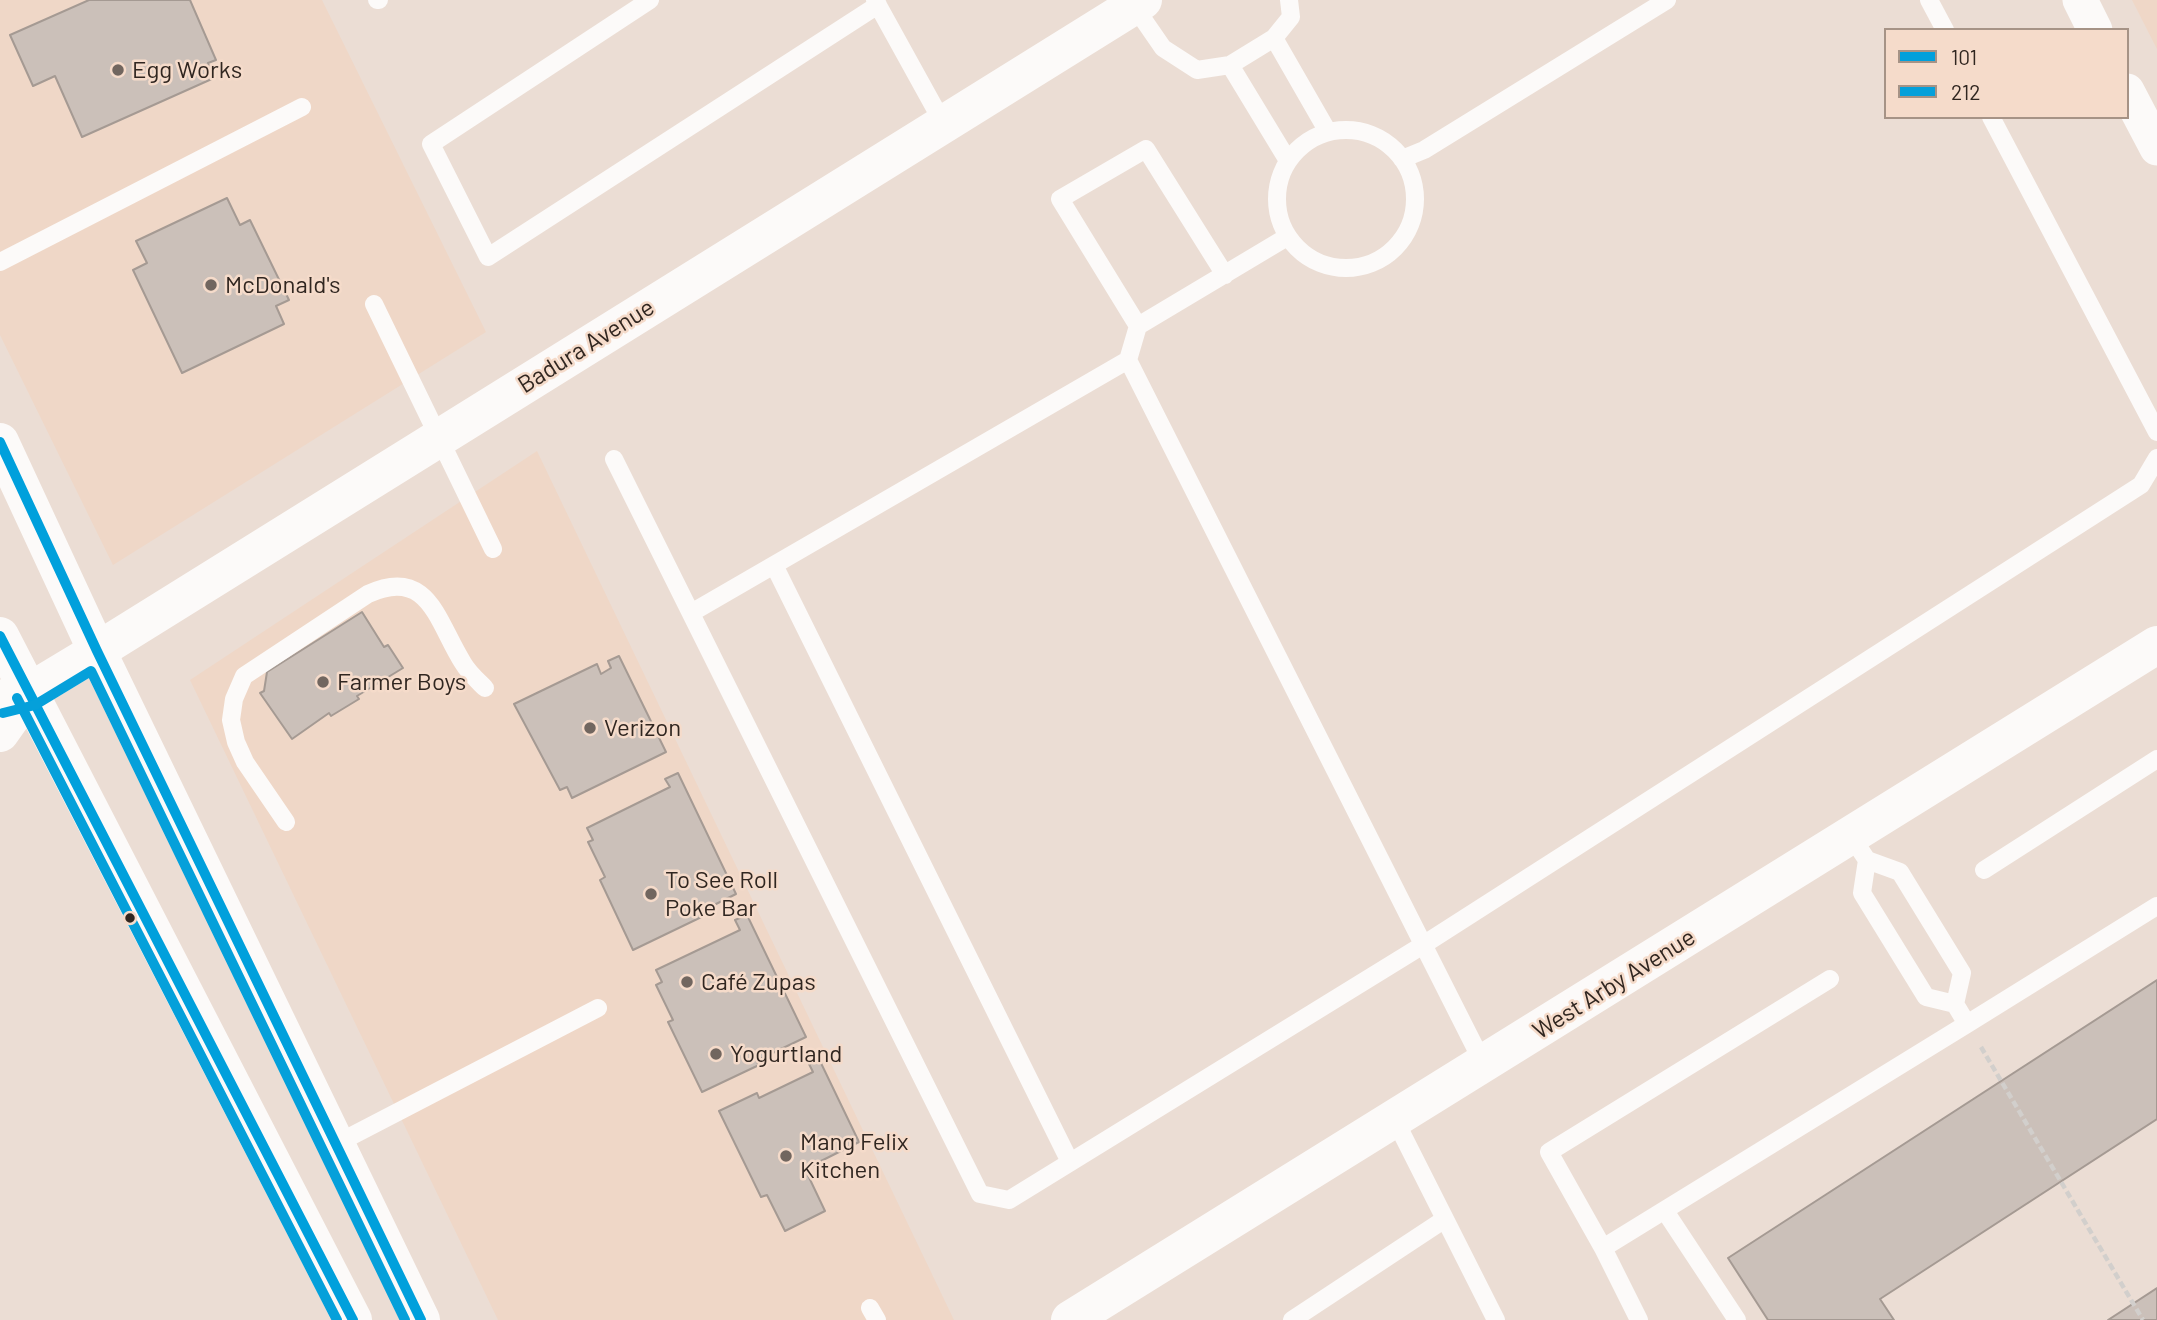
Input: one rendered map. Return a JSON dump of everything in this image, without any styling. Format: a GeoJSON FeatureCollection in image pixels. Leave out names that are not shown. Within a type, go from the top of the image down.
{"type":"FeatureCollection","features":[{"type":"Feature","properties":{"kind":"main road","name":"Badura Avenue"},"geometry":{"type":"LineString","coordinates":[[0,733],[15,696],[97,651],[1138,3]]}},
{"type":"Feature","properties":{"kind":"main road"},"geometry":{"type":"LineString","coordinates":[[0,442],[97,651],[421,1320]]}},
{"type":"Feature","properties":{"kind":"main road"},"geometry":{"type":"LineString","coordinates":[[0,635],[15,696],[353,1320]]}},
{"type":"Feature","properties":{"kind":"main road","name":"West Arby Avenue"},"geometry":{"type":"LineString","coordinates":[[1070,1320],[1484,1065],[1859,848],[2157,645]]}},
{"type":"Feature","properties":{"kind":"street"},"geometry":{"type":"LineString","coordinates":[[2080,0],[2094,28]]}},
{"type":"Feature","properties":{"kind":"street"},"geometry":{"type":"LineString","coordinates":[[2129,95],[2157,148]]}},
{"type":"Feature","properties":{"kind":"lane"},"geometry":{"type":"LineString","coordinates":[[650,0],[430,144],[488,257],[877,3],[943,123]]}},
{"type":"Feature","properties":{"kind":"lane"},"geometry":{"type":"LineString","coordinates":[[1138,3],[1163,48],[1197,70],[1230,65],[1274,38],[1291,18],[1289,0]]}},
{"type":"Feature","properties":{"kind":"lane"},"geometry":{"type":"LineString","coordinates":[[1402,159],[1424,150],[1667,0]]}},
{"type":"Feature","properties":{"kind":"lane"},"geometry":{"type":"LineString","coordinates":[[1929,0],[1944,28]]}},
{"type":"Feature","properties":{"kind":"lane"},"geometry":{"type":"LineString","coordinates":[[1274,38],[1328,132]]}},
{"type":"Feature","properties":{"kind":"lane"},"geometry":{"type":"LineString","coordinates":[[1230,65],[1287,159]]}},
{"type":"Feature","properties":{"kind":"lane"},"geometry":{"type":"LineString","coordinates":[[0,262],[302,107]]}},
{"type":"Feature","properties":{"kind":"lane"},"geometry":{"type":"LineString","coordinates":[[1992,119],[2157,432]]}},
{"type":"Feature","properties":{"kind":"lane"},"geometry":{"type":"LineString","coordinates":[[1349,130],[1369,134],[1387,144],[1402,159],[1412,178],[1413,211],[1401,241],[1384,256],[1365,265],[1343,268],[1321,264],[1302,253],[1287,237],[1279,218],[1276,197],[1287,159],[1307,142],[1328,132],[1349,130]]}},
{"type":"Feature","properties":{"kind":"lane"},"geometry":{"type":"LineString","coordinates":[[1138,326],[1060,199],[1146,149],[1225,275]]}},
{"type":"Feature","properties":{"kind":"lane"},"geometry":{"type":"LineString","coordinates":[[1287,237],[1138,326],[1128,360],[1484,1065]]}},
{"type":"Feature","properties":{"kind":"lane"},"geometry":{"type":"LineString","coordinates":[[374,304],[493,549]]}},
{"type":"Feature","properties":{"kind":"lane"},"geometry":{"type":"LineString","coordinates":[[691,613],[1128,360]]}},
{"type":"Feature","properties":{"kind":"lane"},"geometry":{"type":"LineString","coordinates":[[614,459],[980,1194],[1009,1200],[1423,945],[2141,485],[2157,458]]}},
{"type":"Feature","properties":{"kind":"lane"},"geometry":{"type":"LineString","coordinates":[[774,565],[1070,1161]]}},
{"type":"Feature","properties":{"kind":"lane"},"geometry":{"type":"LineString","coordinates":[[286,822],[245,762],[236,742],[230,720],[234,699],[244,676],[368,594],[386,586],[402,584],[428,599],[464,666],[485,688]]}},
{"type":"Feature","properties":{"kind":"lane"},"geometry":{"type":"LineString","coordinates":[[1984,870],[2157,759]]}},
{"type":"Feature","properties":{"kind":"lane"},"geometry":{"type":"LineString","coordinates":[[1859,848],[1862,892],[1926,997],[1955,1004]]}},
{"type":"Feature","properties":{"kind":"lane"},"geometry":{"type":"LineString","coordinates":[[1859,848],[1899,872],[1962,973],[1955,1004],[1967,1024]]}},
{"type":"Feature","properties":{"kind":"lane"},"geometry":{"type":"LineString","coordinates":[[1603,1248],[2157,906]]}},
{"type":"Feature","properties":{"kind":"lane"},"geometry":{"type":"LineString","coordinates":[[1639,1320],[1603,1248],[1549,1152],[1830,979]]}},
{"type":"Feature","properties":{"kind":"lane"},"geometry":{"type":"LineString","coordinates":[[336,1144],[598,1008]]}},
{"type":"Feature","properties":{"kind":"lane"},"geometry":{"type":"LineString","coordinates":[[1395,1120],[1496,1320]]}},
{"type":"Feature","properties":{"kind":"lane"},"geometry":{"type":"LineString","coordinates":[[1665,1211],[1737,1320]]}},
{"type":"Feature","properties":{"kind":"lane"},"geometry":{"type":"LineString","coordinates":[[1292,1320],[1445,1220]]}},
{"type":"Feature","properties":{"kind":"path"},"geometry":{"type":"LineString","coordinates":[[1967,1024],[2143,1320]]}},
{"type":"Feature","properties":{"kind":"shaded area"},"geometry":{"type":"Polygon","coordinates":[[[0,0],[322,0],[486,332],[113,565],[0,335],[0,0]]]}},
{"type":"Feature","properties":{"kind":"shaded area"},"geometry":{"type":"Polygon","coordinates":[[[2132,0],[2157,0],[2157,49],[2132,0]]]}},
{"type":"Feature","properties":{"kind":"shaded area"},"geometry":{"type":"Polygon","coordinates":[[[537,451],[954,1320],[498,1320],[190,680],[537,451]]]}},
{"type":"Feature","properties":{"kind":"building","name":"Egg Works"},"geometry":{"type":"Polygon","coordinates":[[[89,0],[190,0],[216,60],[208,63],[214,78],[82,137],[55,76],[33,86],[10,35],[89,0]]]}},
{"type":"Feature","properties":{"kind":"building","name":"McDonald's"},"geometry":{"type":"Polygon","coordinates":[[[227,198],[240,225],[250,220],[289,300],[276,306],[284,324],[182,373],[133,270],[147,263],[136,241],[227,198]]]}},
{"type":"Feature","properties":{"kind":"building","name":"Farmer Boys"},"geometry":{"type":"Polygon","coordinates":[[[362,612],[384,647],[388,645],[403,668],[357,696],[359,699],[331,716],[329,713],[292,739],[260,693],[264,691],[267,672],[362,612]]]}},
{"type":"Feature","properties":{"kind":"building","name":"Verizon"},"geometry":{"type":"Polygon","coordinates":[[[619,656],[666,752],[572,798],[567,787],[560,790],[514,704],[597,664],[601,674],[611,668],[608,661],[619,656]]]}},
{"type":"Feature","properties":{"kind":"building"},"geometry":{"type":"Polygon","coordinates":[[[678,773],[736,894],[714,905],[716,910],[633,950],[600,880],[605,877],[588,842],[593,840],[587,828],[670,787],[665,779],[678,773]]]}},
{"type":"Feature","properties":{"kind":"building"},"geometry":{"type":"Polygon","coordinates":[[[747,915],[806,1037],[756,1061],[759,1065],[702,1092],[668,1022],[673,1020],[656,985],[662,982],[656,970],[740,930],[735,920],[747,915]]]}},
{"type":"Feature","properties":{"kind":"building"},"geometry":{"type":"Polygon","coordinates":[[[2157,980],[2157,1119],[1880,1299],[1894,1320],[1768,1320],[1728,1258],[2157,980]]]}},
{"type":"Feature","properties":{"kind":"building","name":"Mang Felix Kitchen"},"geometry":{"type":"Polygon","coordinates":[[[819,1059],[859,1142],[805,1169],[825,1211],[785,1231],[767,1195],[761,1197],[719,1111],[757,1093],[759,1098],[813,1072],[809,1064],[819,1059]]]}},
{"type":"Feature","properties":{"kind":"building"},"geometry":{"type":"Polygon","coordinates":[[[2157,1288],[2157,1320],[2108,1320],[2157,1288]]]}},
{"type":"Feature","properties":{"kind":"transit line","name":"101"},"geometry":{"type":"LineString","coordinates":[[0,442],[97,651],[421,1320]]}},
{"type":"Feature","properties":{"kind":"transit line","name":"101"},"geometry":{"type":"LineString","coordinates":[[0,636],[353,1320]]}},
{"type":"Feature","properties":{"kind":"transit line","name":"212"},"geometry":{"type":"LineString","coordinates":[[3,713],[35,705],[91,671],[405,1320]]}},
{"type":"Feature","properties":{"kind":"transit line","name":"212"},"geometry":{"type":"LineString","coordinates":[[17,698],[337,1320]]}},
{"type":"Feature","properties":{"kind":"place","name":"Egg Works"},"geometry":{"type":"Point","coordinates":[118,70]}},
{"type":"Feature","properties":{"kind":"place","name":"McDonald's"},"geometry":{"type":"Point","coordinates":[211,285]}},
{"type":"Feature","properties":{"kind":"place","name":"Farmer Boys"},"geometry":{"type":"Point","coordinates":[323,682]}},
{"type":"Feature","properties":{"kind":"place","name":"Verizon"},"geometry":{"type":"Point","coordinates":[590,728]}},
{"type":"Feature","properties":{"kind":"place","name":"To See Roll Poke Bar"},"geometry":{"type":"Point","coordinates":[651,894]}},
{"type":"Feature","properties":{"kind":"place","name":"Café Zupas"},"geometry":{"type":"Point","coordinates":[687,982]}},
{"type":"Feature","properties":{"kind":"place","name":"Yogurtland"},"geometry":{"type":"Point","coordinates":[716,1054]}},
{"type":"Feature","properties":{"kind":"place","name":"Mang Felix Kitchen"},"geometry":{"type":"Point","coordinates":[786,1156]}}]}
